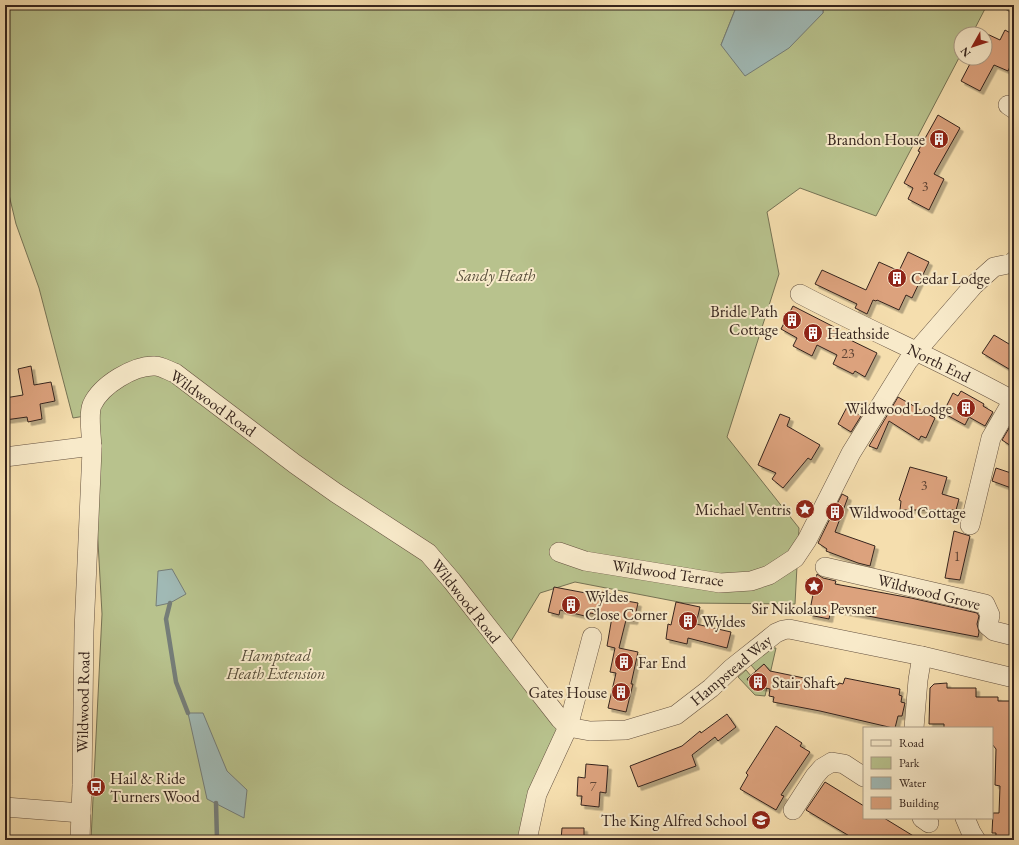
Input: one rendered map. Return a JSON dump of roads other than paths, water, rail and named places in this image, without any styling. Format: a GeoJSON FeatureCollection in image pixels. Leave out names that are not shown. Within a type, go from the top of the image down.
{"type":"FeatureCollection","features":[{"type":"Feature","properties":{"kind":"street"},"geometry":{"type":"LineString","coordinates":[[996,267],[1013,263],[1014,261]]}},
{"type":"Feature","properties":{"kind":"street"},"geometry":{"type":"LineString","coordinates":[[996,267],[1014,272]]}},
{"type":"Feature","properties":{"kind":"street","name":"Wildwood Terrace"},"geometry":{"type":"LineString","coordinates":[[559,552],[585,560],[720,583],[751,581],[769,575],[795,558],[807,540],[851,453],[908,361],[974,286],[996,267]]}},
{"type":"Feature","properties":{"kind":"street","name":"North End"},"geometry":{"type":"LineString","coordinates":[[800,294],[1013,400]]}},
{"type":"Feature","properties":{"kind":"street","name":"Wildwood Road"},"geometry":{"type":"LineString","coordinates":[[80,840],[84,631],[92,446],[90,429],[92,405],[105,388],[125,373],[139,368],[156,366],[175,373],[295,464],[428,553],[452,581],[560,719],[568,727]]}},
{"type":"Feature","properties":{"kind":"street"},"geometry":{"type":"LineString","coordinates":[[970,525],[991,438],[1013,400]]}},
{"type":"Feature","properties":{"kind":"street"},"geometry":{"type":"LineString","coordinates":[[5,457],[92,446]]}},
{"type":"Feature","properties":{"kind":"street","name":"Wildwood Grove"},"geometry":{"type":"LineString","coordinates":[[825,566],[986,604],[990,615],[988,626],[994,631],[1014,636]]}},
{"type":"Feature","properties":{"kind":"street","name":"Hampstead Way"},"geometry":{"type":"LineString","coordinates":[[568,727],[590,731],[626,730],[676,715],[711,688],[732,668],[776,633],[789,629],[922,656],[1014,678]]}},
{"type":"Feature","properties":{"kind":"street"},"geometry":{"type":"LineString","coordinates":[[527,840],[537,794],[568,727],[592,637]]}},
{"type":"Feature","properties":{"kind":"street"},"geometry":{"type":"LineString","coordinates":[[914,727],[918,680],[922,656]]}},
{"type":"Feature","properties":{"kind":"street"},"geometry":{"type":"LineString","coordinates":[[793,810],[815,776],[822,768],[832,762],[844,764],[863,776]]}},
{"type":"Feature","properties":{"kind":"street"},"geometry":{"type":"LineString","coordinates":[[5,807],[81,813]]}},
{"type":"Feature","properties":{"kind":"street"},"geometry":{"type":"LineString","coordinates":[[965,819],[976,840]]}},
{"type":"Feature","properties":{"kind":"water"},"geometry":{"type":"Polygon","coordinates":[[[737,5],[823,5],[823,13],[789,48],[745,76],[721,45],[737,5]]]}},
{"type":"Feature","properties":{"kind":"water"},"geometry":{"type":"Polygon","coordinates":[[[172,569],[186,594],[170,603],[156,606],[158,571],[172,569]]]}},
{"type":"Feature","properties":{"kind":"water"},"geometry":{"type":"Polygon","coordinates":[[[188,713],[203,713],[227,771],[247,790],[244,818],[207,799],[188,713]]]}},
{"type":"Feature","properties":{"kind":"waterway"},"geometry":{"type":"LineString","coordinates":[[170,603],[166,619],[176,682],[188,713]]}},
{"type":"Feature","properties":{"kind":"waterway"},"geometry":{"type":"LineString","coordinates":[[216,803],[217,840]]}},
{"type":"Feature","properties":{"kind":"place","name":"Brandon House"},"geometry":{"type":"Point","coordinates":[939,139]}},
{"type":"Feature","properties":{"kind":"place","name":"Cedar Lodge"},"geometry":{"type":"Point","coordinates":[897,278]}},
{"type":"Feature","properties":{"kind":"place","name":"Bridle Path Cottage"},"geometry":{"type":"Point","coordinates":[792,320]}},
{"type":"Feature","properties":{"kind":"place","name":"Heathside"},"geometry":{"type":"Point","coordinates":[813,333]}},
{"type":"Feature","properties":{"kind":"place","name":"Wildwood Lodge"},"geometry":{"type":"Point","coordinates":[966,408]}},
{"type":"Feature","properties":{"kind":"place","name":"Michael Ventris"},"geometry":{"type":"Point","coordinates":[805,509]}},
{"type":"Feature","properties":{"kind":"place","name":"Wildwood Cottage"},"geometry":{"type":"Point","coordinates":[835,512]}},
{"type":"Feature","properties":{"kind":"place","name":"Sir Nikolaus Pevsner"},"geometry":{"type":"Point","coordinates":[814,586]}},
{"type":"Feature","properties":{"kind":"place","name":"Wyldes Close Corner"},"geometry":{"type":"Point","coordinates":[571,605]}},
{"type":"Feature","properties":{"kind":"place","name":"Wyldes"},"geometry":{"type":"Point","coordinates":[688,621]}},
{"type":"Feature","properties":{"kind":"place","name":"Far End"},"geometry":{"type":"Point","coordinates":[624,662]}},
{"type":"Feature","properties":{"kind":"place","name":"Stair Shaft"},"geometry":{"type":"Point","coordinates":[758,682]}},
{"type":"Feature","properties":{"kind":"place","name":"Gates House"},"geometry":{"type":"Point","coordinates":[621,692]}},
{"type":"Feature","properties":{"kind":"place","name":"Hail & Ride Turners Wood"},"geometry":{"type":"Point","coordinates":[96,787]}},
{"type":"Feature","properties":{"kind":"place","name":"The King Alfred School"},"geometry":{"type":"Point","coordinates":[761,820]}},
{"type":"Feature","properties":{"kind":"park label","name":"Sandy Heath"},"geometry":{"type":"Point","coordinates":[496,275]}},
{"type":"Feature","properties":{"kind":"park label","name":"Hampstead Heath Extension"},"geometry":{"type":"Point","coordinates":[276,664]}}]}
